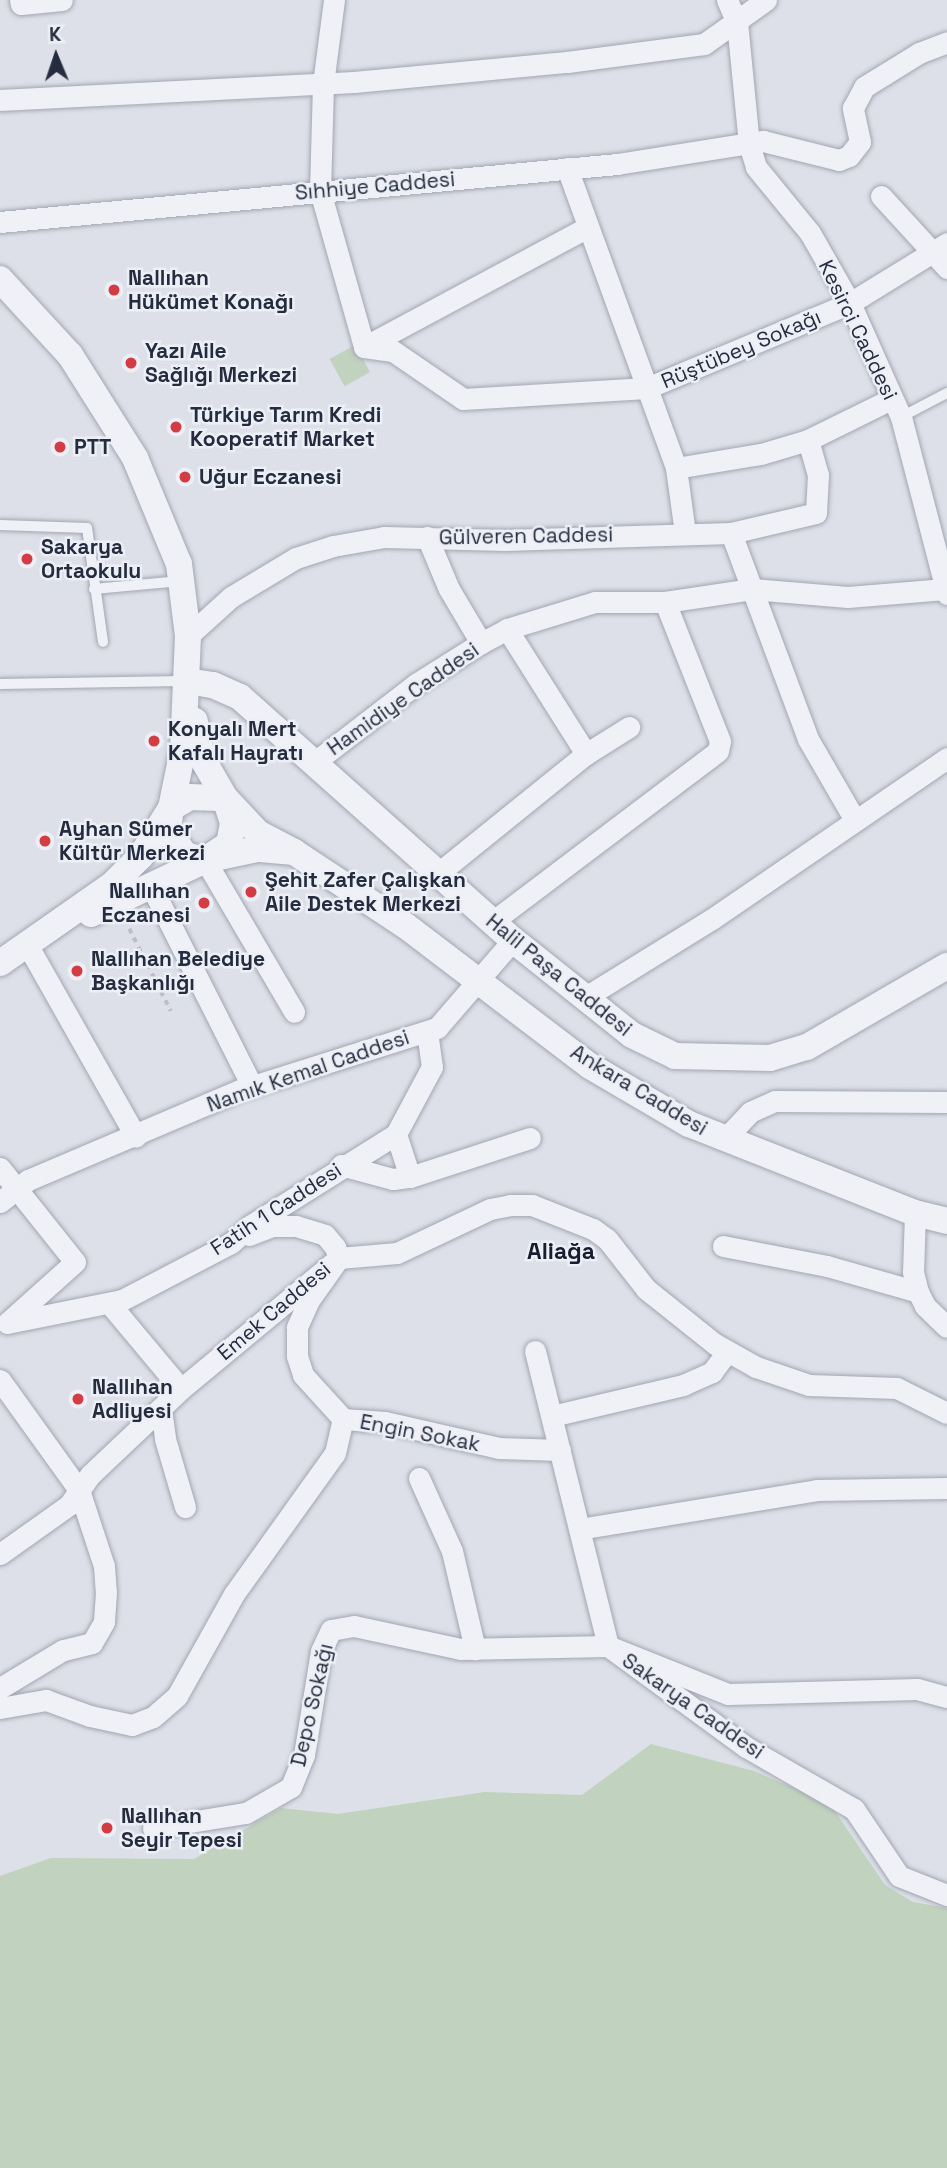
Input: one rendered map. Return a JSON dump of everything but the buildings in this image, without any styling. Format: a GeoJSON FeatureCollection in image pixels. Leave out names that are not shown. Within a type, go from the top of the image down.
{"type":"FeatureCollection","features":[{"type":"Feature","properties":{"kind":"street"},"geometry":{"type":"LineString","coordinates":[[21,2],[62,0]]}},
{"type":"Feature","properties":{"kind":"street"},"geometry":{"type":"LineString","coordinates":[[334,0],[323,84],[320,191],[364,347],[589,227]]}},
{"type":"Feature","properties":{"kind":"street","name":"Kesirci Caddesi"},"geometry":{"type":"LineString","coordinates":[[727,0],[737,22],[749,144],[756,167],[810,233],[850,303],[896,408],[938,526],[946,592]]}},
{"type":"Feature","properties":{"kind":"street"},"geometry":{"type":"LineString","coordinates":[[0,100],[323,84],[567,62],[704,44],[766,0]]}},
{"type":"Feature","properties":{"kind":"street","name":"Sıhhiye Caddesi"},"geometry":{"type":"LineString","coordinates":[[0,222],[567,169],[763,141],[820,158],[849,156],[860,142],[853,108],[864,87],[919,53],[947,42]]}},
{"type":"Feature","properties":{"kind":"street"},"geometry":{"type":"LineString","coordinates":[[567,169],[676,468],[685,533]]}},
{"type":"Feature","properties":{"kind":"street"},"geometry":{"type":"LineString","coordinates":[[881,196],[943,255]]}},
{"type":"Feature","properties":{"kind":"street","name":"Rüştübey Sokağı"},"geometry":{"type":"LineString","coordinates":[[364,347],[393,351],[463,399],[647,388],[850,303],[943,255]]}},
{"type":"Feature","properties":{"kind":"street"},"geometry":{"type":"LineString","coordinates":[[0,279],[70,355],[135,458],[179,564],[188,636],[187,681],[183,750],[168,831],[174,845],[185,855],[205,860],[294,1012]]}},
{"type":"Feature","properties":{"kind":"street"},"geometry":{"type":"LineString","coordinates":[[676,468],[761,454],[896,408]]}},
{"type":"Feature","properties":{"kind":"street","name":"Gülveren Caddesi"},"geometry":{"type":"LineString","coordinates":[[188,636],[231,597],[296,558],[384,537],[505,540],[731,533],[816,513],[818,475],[808,440]]}},
{"type":"Feature","properties":{"kind":"street"},"geometry":{"type":"LineString","coordinates":[[731,533],[808,739],[855,820]]}},
{"type":"Feature","properties":{"kind":"street"},"geometry":{"type":"LineString","coordinates":[[427,537],[481,643]]}},
{"type":"Feature","properties":{"kind":"street","name":"Hamidiye Caddesi"},"geometry":{"type":"LineString","coordinates":[[316,761],[416,684],[481,643],[507,629],[595,602],[665,602],[752,589],[848,597],[946,592]]}},
{"type":"Feature","properties":{"kind":"street"},"geometry":{"type":"LineString","coordinates":[[492,922],[718,751],[720,741],[665,602]]}},
{"type":"Feature","properties":{"kind":"street"},"geometry":{"type":"LineString","coordinates":[[507,629],[586,754]]}},
{"type":"Feature","properties":{"kind":"street"},"geometry":{"type":"LineString","coordinates":[[0,963],[36,941],[205,860],[229,844],[233,823],[225,798],[202,758],[187,681]]}},
{"type":"Feature","properties":{"kind":"street","name":"Halil Paşa Caddesi"},"geometry":{"type":"LineString","coordinates":[[187,681],[214,685],[240,697],[441,871],[513,940],[632,1035],[675,1056],[770,1058],[807,1047],[947,967]]}},
{"type":"Feature","properties":{"kind":"street"},"geometry":{"type":"LineString","coordinates":[[441,871],[586,754],[629,727]]}},
{"type":"Feature","properties":{"kind":"street"},"geometry":{"type":"LineString","coordinates":[[584,998],[712,919],[947,758]]}},
{"type":"Feature","properties":{"kind":"street"},"geometry":{"type":"LineString","coordinates":[[36,941],[141,856],[171,808],[190,797],[225,798]]}},
{"type":"Feature","properties":{"kind":"street","name":"Ankara Caddesi"},"geometry":{"type":"LineString","coordinates":[[225,798],[258,833],[294,852],[481,981],[590,1066],[689,1124],[915,1213],[947,1221]]}},
{"type":"Feature","properties":{"kind":"street","name":"Ankara Caddesi"},"geometry":{"type":"LineString","coordinates":[[205,860],[257,849],[294,852]]}},
{"type":"Feature","properties":{"kind":"street"},"geometry":{"type":"LineString","coordinates":[[151,886],[253,1086]]}},
{"type":"Feature","properties":{"kind":"street","name":"Namık Kemal Caddesi"},"geometry":{"type":"LineString","coordinates":[[0,1202],[18,1188],[253,1086],[437,1028],[481,981],[513,940]]}},
{"type":"Feature","properties":{"kind":"street"},"geometry":{"type":"LineString","coordinates":[[36,941],[136,1137]]}},
{"type":"Feature","properties":{"kind":"street"},"geometry":{"type":"LineString","coordinates":[[410,1177],[396,1134],[432,1067],[427,1031]]}},
{"type":"Feature","properties":{"kind":"street"},"geometry":{"type":"LineString","coordinates":[[725,1139],[750,1112],[775,1101],[947,1102]]}},
{"type":"Feature","properties":{"kind":"street","name":"Fatih 1 Caddesi"},"geometry":{"type":"LineString","coordinates":[[4,1325],[109,1304],[231,1243],[341,1165],[396,1134]]}},
{"type":"Feature","properties":{"kind":"street"},"geometry":{"type":"LineString","coordinates":[[341,1165],[393,1179],[410,1177],[530,1138]]}},
{"type":"Feature","properties":{"kind":"street"},"geometry":{"type":"LineString","coordinates":[[0,1168],[75,1262],[4,1325]]}},
{"type":"Feature","properties":{"kind":"street","name":"Emek Caddesi"},"geometry":{"type":"LineString","coordinates":[[0,1554],[69,1505],[79,1490],[181,1389],[339,1258],[397,1254],[490,1209],[532,1205],[607,1239],[646,1289],[728,1352],[756,1367],[809,1385],[897,1388],[947,1413]]}},
{"type":"Feature","properties":{"kind":"street"},"geometry":{"type":"LineString","coordinates":[[915,1213],[914,1272],[918,1292],[925,1306],[947,1327]]}},
{"type":"Feature","properties":{"kind":"street"},"geometry":{"type":"LineString","coordinates":[[231,1243],[272,1226],[296,1226],[325,1235],[339,1258]]}},
{"type":"Feature","properties":{"kind":"street"},"geometry":{"type":"LineString","coordinates":[[723,1246],[827,1266],[918,1292]]}},
{"type":"Feature","properties":{"kind":"street","name":"Engin Sokak"},"geometry":{"type":"LineString","coordinates":[[339,1258],[309,1300],[297,1326],[297,1356],[303,1376],[343,1419],[385,1422],[499,1448],[560,1450]]}},
{"type":"Feature","properties":{"kind":"street"},"geometry":{"type":"LineString","coordinates":[[109,1304],[181,1389]]}},
{"type":"Feature","properties":{"kind":"street","name":"Sakarya Caddesi"},"geometry":{"type":"LineString","coordinates":[[535,1350],[608,1646],[746,1747],[854,1809],[899,1876],[947,1895]]}},
{"type":"Feature","properties":{"kind":"street"},"geometry":{"type":"LineString","coordinates":[[552,1416],[683,1385],[712,1372],[728,1352]]}},
{"type":"Feature","properties":{"kind":"street"},"geometry":{"type":"LineString","coordinates":[[0,1380],[79,1490],[104,1566],[104,1622],[92,1643],[63,1650],[0,1688]]}},
{"type":"Feature","properties":{"kind":"street"},"geometry":{"type":"LineString","coordinates":[[161,1409],[165,1439],[185,1507]]}},
{"type":"Feature","properties":{"kind":"street"},"geometry":{"type":"LineString","coordinates":[[0,1708],[46,1700],[90,1716],[132,1725],[153,1717],[177,1696],[234,1594],[335,1453],[343,1419]]}},
{"type":"Feature","properties":{"kind":"street"},"geometry":{"type":"LineString","coordinates":[[419,1478],[452,1551],[475,1649]]}},
{"type":"Feature","properties":{"kind":"street"},"geometry":{"type":"LineString","coordinates":[[579,1529],[817,1490],[947,1488]]}},
{"type":"Feature","properties":{"kind":"street","name":"Depo Sokağı"},"geometry":{"type":"LineString","coordinates":[[153,1828],[246,1813],[291,1787],[304,1755],[321,1651],[331,1630],[354,1626],[383,1629],[460,1649],[608,1646]]}},
{"type":"Feature","properties":{"kind":"street"},"geometry":{"type":"LineString","coordinates":[[608,1646],[728,1694],[917,1689],[947,1697]]}},
{"type":"Feature","properties":{"kind":"lane"},"geometry":{"type":"LineString","coordinates":[[896,408],[946,391]]}},
{"type":"Feature","properties":{"kind":"lane"},"geometry":{"type":"LineString","coordinates":[[0,525],[87,528],[103,642]]}},
{"type":"Feature","properties":{"kind":"lane"},"geometry":{"type":"LineString","coordinates":[[94,589],[181,581]]}},
{"type":"Feature","properties":{"kind":"lane"},"geometry":{"type":"LineString","coordinates":[[0,684],[187,681]]}},
{"type":"Feature","properties":{"kind":"path"},"geometry":{"type":"LineString","coordinates":[[116,902],[171,1011]]}},
{"type":"Feature","properties":{"kind":"green space"},"geometry":{"type":"Polygon","coordinates":[[[355,345],[370,372],[345,386],[330,359],[355,345]]]}},
{"type":"Feature","properties":{"kind":"green space"},"geometry":{"type":"Polygon","coordinates":[[[651,1744],[754,1771],[830,1804],[885,1885],[913,1902],[947,1908],[947,2168],[0,2168],[0,1876],[51,1858],[194,1859],[281,1808],[338,1814],[485,1792],[582,1795],[651,1744]]]}},
{"type":"Feature","properties":{"kind":"place","name":"Nallıhan Hükümet Konağı"},"geometry":{"type":"Point","coordinates":[114,290]}},
{"type":"Feature","properties":{"kind":"place","name":"Yazı Aile Sağlığı Merkezi"},"geometry":{"type":"Point","coordinates":[131,363]}},
{"type":"Feature","properties":{"kind":"place","name":"Türkiye Tarım Kredi Kooperatif Market"},"geometry":{"type":"Point","coordinates":[176,427]}},
{"type":"Feature","properties":{"kind":"place","name":"PTT"},"geometry":{"type":"Point","coordinates":[60,447]}},
{"type":"Feature","properties":{"kind":"place","name":"Uğur Eczanesi"},"geometry":{"type":"Point","coordinates":[185,477]}},
{"type":"Feature","properties":{"kind":"place","name":"Sakarya Ortaokulu"},"geometry":{"type":"Point","coordinates":[27,559]}},
{"type":"Feature","properties":{"kind":"place","name":"Konyalı Mert Kafalı Hayratı"},"geometry":{"type":"Point","coordinates":[154,741]}},
{"type":"Feature","properties":{"kind":"place","name":"Ayhan Sümer Kültür Merkezi"},"geometry":{"type":"Point","coordinates":[45,841]}},
{"type":"Feature","properties":{"kind":"place","name":"Şehit Zafer Çalışkan Aile Destek Merkezi"},"geometry":{"type":"Point","coordinates":[251,892]}},
{"type":"Feature","properties":{"kind":"place","name":"Nallıhan Eczanesi"},"geometry":{"type":"Point","coordinates":[204,903]}},
{"type":"Feature","properties":{"kind":"place","name":"Nallıhan Belediye Başkanlığı"},"geometry":{"type":"Point","coordinates":[77,971]}},
{"type":"Feature","properties":{"kind":"place","name":"Nallıhan Adliyesi"},"geometry":{"type":"Point","coordinates":[78,1399]}},
{"type":"Feature","properties":{"kind":"place","name":"Nallıhan Seyir Tepesi"},"geometry":{"type":"Point","coordinates":[107,1828]}},
{"type":"Feature","properties":{"kind":"district","name":"Aliağa"},"geometry":{"type":"Point","coordinates":[561,1251]}}]}
